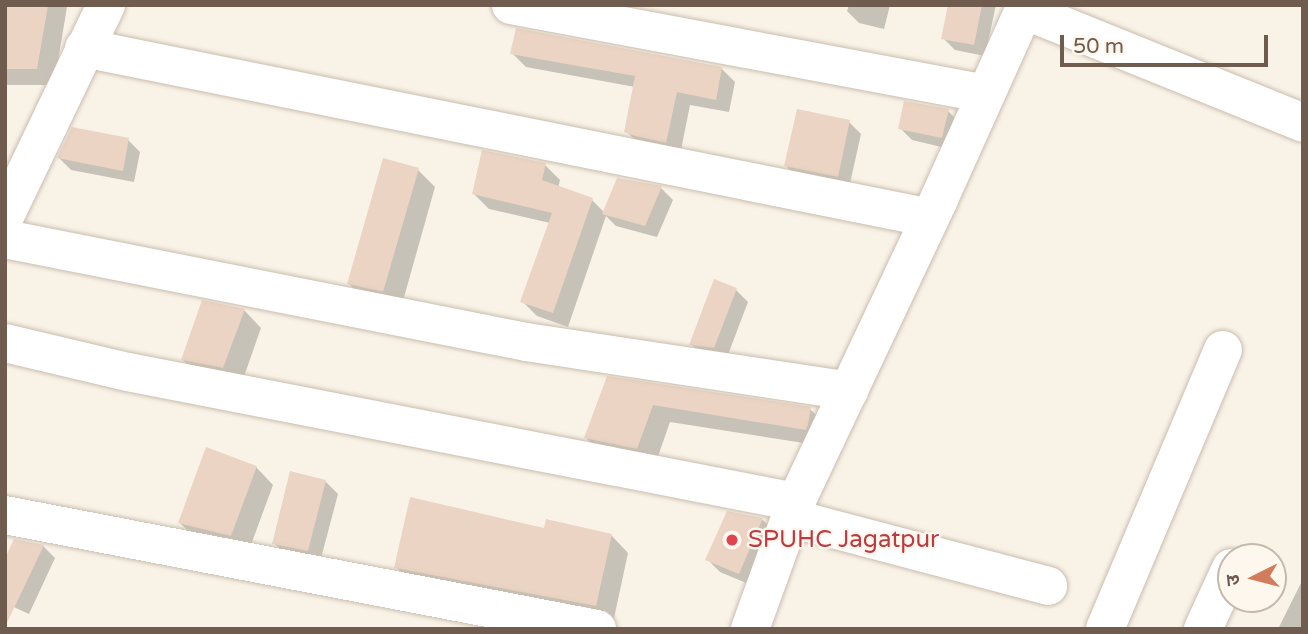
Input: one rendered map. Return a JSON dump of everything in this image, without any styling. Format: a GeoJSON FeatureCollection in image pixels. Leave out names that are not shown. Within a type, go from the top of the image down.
{"type":"FeatureCollection","features":[{"type":"Feature","properties":{"kind":"street"},"geometry":{"type":"LineString","coordinates":[[5,216],[22,144],[83,48],[106,5]]}},
{"type":"Feature","properties":{"kind":"street"},"geometry":{"type":"LineString","coordinates":[[511,5],[985,94]]}},
{"type":"Feature","properties":{"kind":"street"},"geometry":{"type":"LineString","coordinates":[[750,629],[793,510],[1025,8],[1303,123]]}},
{"type":"Feature","properties":{"kind":"street"},"geometry":{"type":"LineString","coordinates":[[83,48],[930,218]]}},
{"type":"Feature","properties":{"kind":"street"},"geometry":{"type":"LineString","coordinates":[[5,239],[526,342],[849,391]]}},
{"type":"Feature","properties":{"kind":"street"},"geometry":{"type":"LineString","coordinates":[[5,343],[128,372],[793,510],[1048,586]]}},
{"type":"Feature","properties":{"kind":"street"},"geometry":{"type":"LineString","coordinates":[[1105,629],[1223,350]]}},
{"type":"Feature","properties":{"kind":"street"},"geometry":{"type":"LineString","coordinates":[[5,515],[597,629]]}},
{"type":"Feature","properties":{"kind":"street"},"geometry":{"type":"LineString","coordinates":[[1203,629],[1217,599]]}},
{"type":"Feature","properties":{"kind":"building"},"geometry":{"type":"Polygon","coordinates":[[[5,5],[48,5],[37,69],[5,69],[5,5]]]}},
{"type":"Feature","properties":{"kind":"building"},"geometry":{"type":"Polygon","coordinates":[[[948,5],[982,5],[974,45],[941,39],[948,5]]]}},
{"type":"Feature","properties":{"kind":"building"},"geometry":{"type":"Polygon","coordinates":[[[516,28],[722,67],[716,100],[677,92],[666,143],[635,136],[624,132],[635,76],[510,54],[516,28]]]}},
{"type":"Feature","properties":{"kind":"building"},"geometry":{"type":"Polygon","coordinates":[[[904,101],[949,109],[942,138],[898,129],[904,101]]]}},
{"type":"Feature","properties":{"kind":"building"},"geometry":{"type":"Polygon","coordinates":[[[797,109],[850,120],[838,177],[784,166],[797,109]]]}},
{"type":"Feature","properties":{"kind":"building"},"geometry":{"type":"Polygon","coordinates":[[[72,127],[129,138],[123,171],[57,158],[72,127]]]}},
{"type":"Feature","properties":{"kind":"building"},"geometry":{"type":"Polygon","coordinates":[[[482,150],[546,163],[542,180],[593,198],[553,313],[520,302],[552,213],[472,194],[482,150]]]}},
{"type":"Feature","properties":{"kind":"building"},"geometry":{"type":"Polygon","coordinates":[[[383,158],[419,168],[383,292],[347,284],[383,158]]]}},
{"type":"Feature","properties":{"kind":"building"},"geometry":{"type":"Polygon","coordinates":[[[617,178],[662,186],[645,226],[602,214],[617,178]]]}},
{"type":"Feature","properties":{"kind":"building"},"geometry":{"type":"Polygon","coordinates":[[[714,279],[737,288],[714,348],[689,345],[714,279]]]}},
{"type":"Feature","properties":{"kind":"building"},"geometry":{"type":"Polygon","coordinates":[[[202,300],[245,309],[223,368],[181,360],[202,300]]]}},
{"type":"Feature","properties":{"kind":"building"},"geometry":{"type":"Polygon","coordinates":[[[607,376],[811,407],[808,425],[806,430],[653,405],[637,449],[584,438],[607,376]]]}},
{"type":"Feature","properties":{"kind":"building"},"geometry":{"type":"Polygon","coordinates":[[[206,447],[257,466],[231,536],[178,523],[206,447]]]}},
{"type":"Feature","properties":{"kind":"building"},"geometry":{"type":"Polygon","coordinates":[[[290,471],[326,480],[308,551],[272,544],[290,471]]]}},
{"type":"Feature","properties":{"kind":"building"},"geometry":{"type":"Polygon","coordinates":[[[410,497],[544,528],[546,519],[612,534],[596,606],[394,568],[410,497]]]}},
{"type":"Feature","properties":{"kind":"building"},"geometry":{"type":"Polygon","coordinates":[[[727,511],[763,518],[739,574],[705,560],[727,511]]]}},
{"type":"Feature","properties":{"kind":"building"},"geometry":{"type":"Polygon","coordinates":[[[14,539],[44,545],[5,627],[5,558],[14,539]]]}},
{"type":"Feature","properties":{"kind":"place","name":"SPUHC Jagatpur"},"geometry":{"type":"Point","coordinates":[732,540]}}]}
